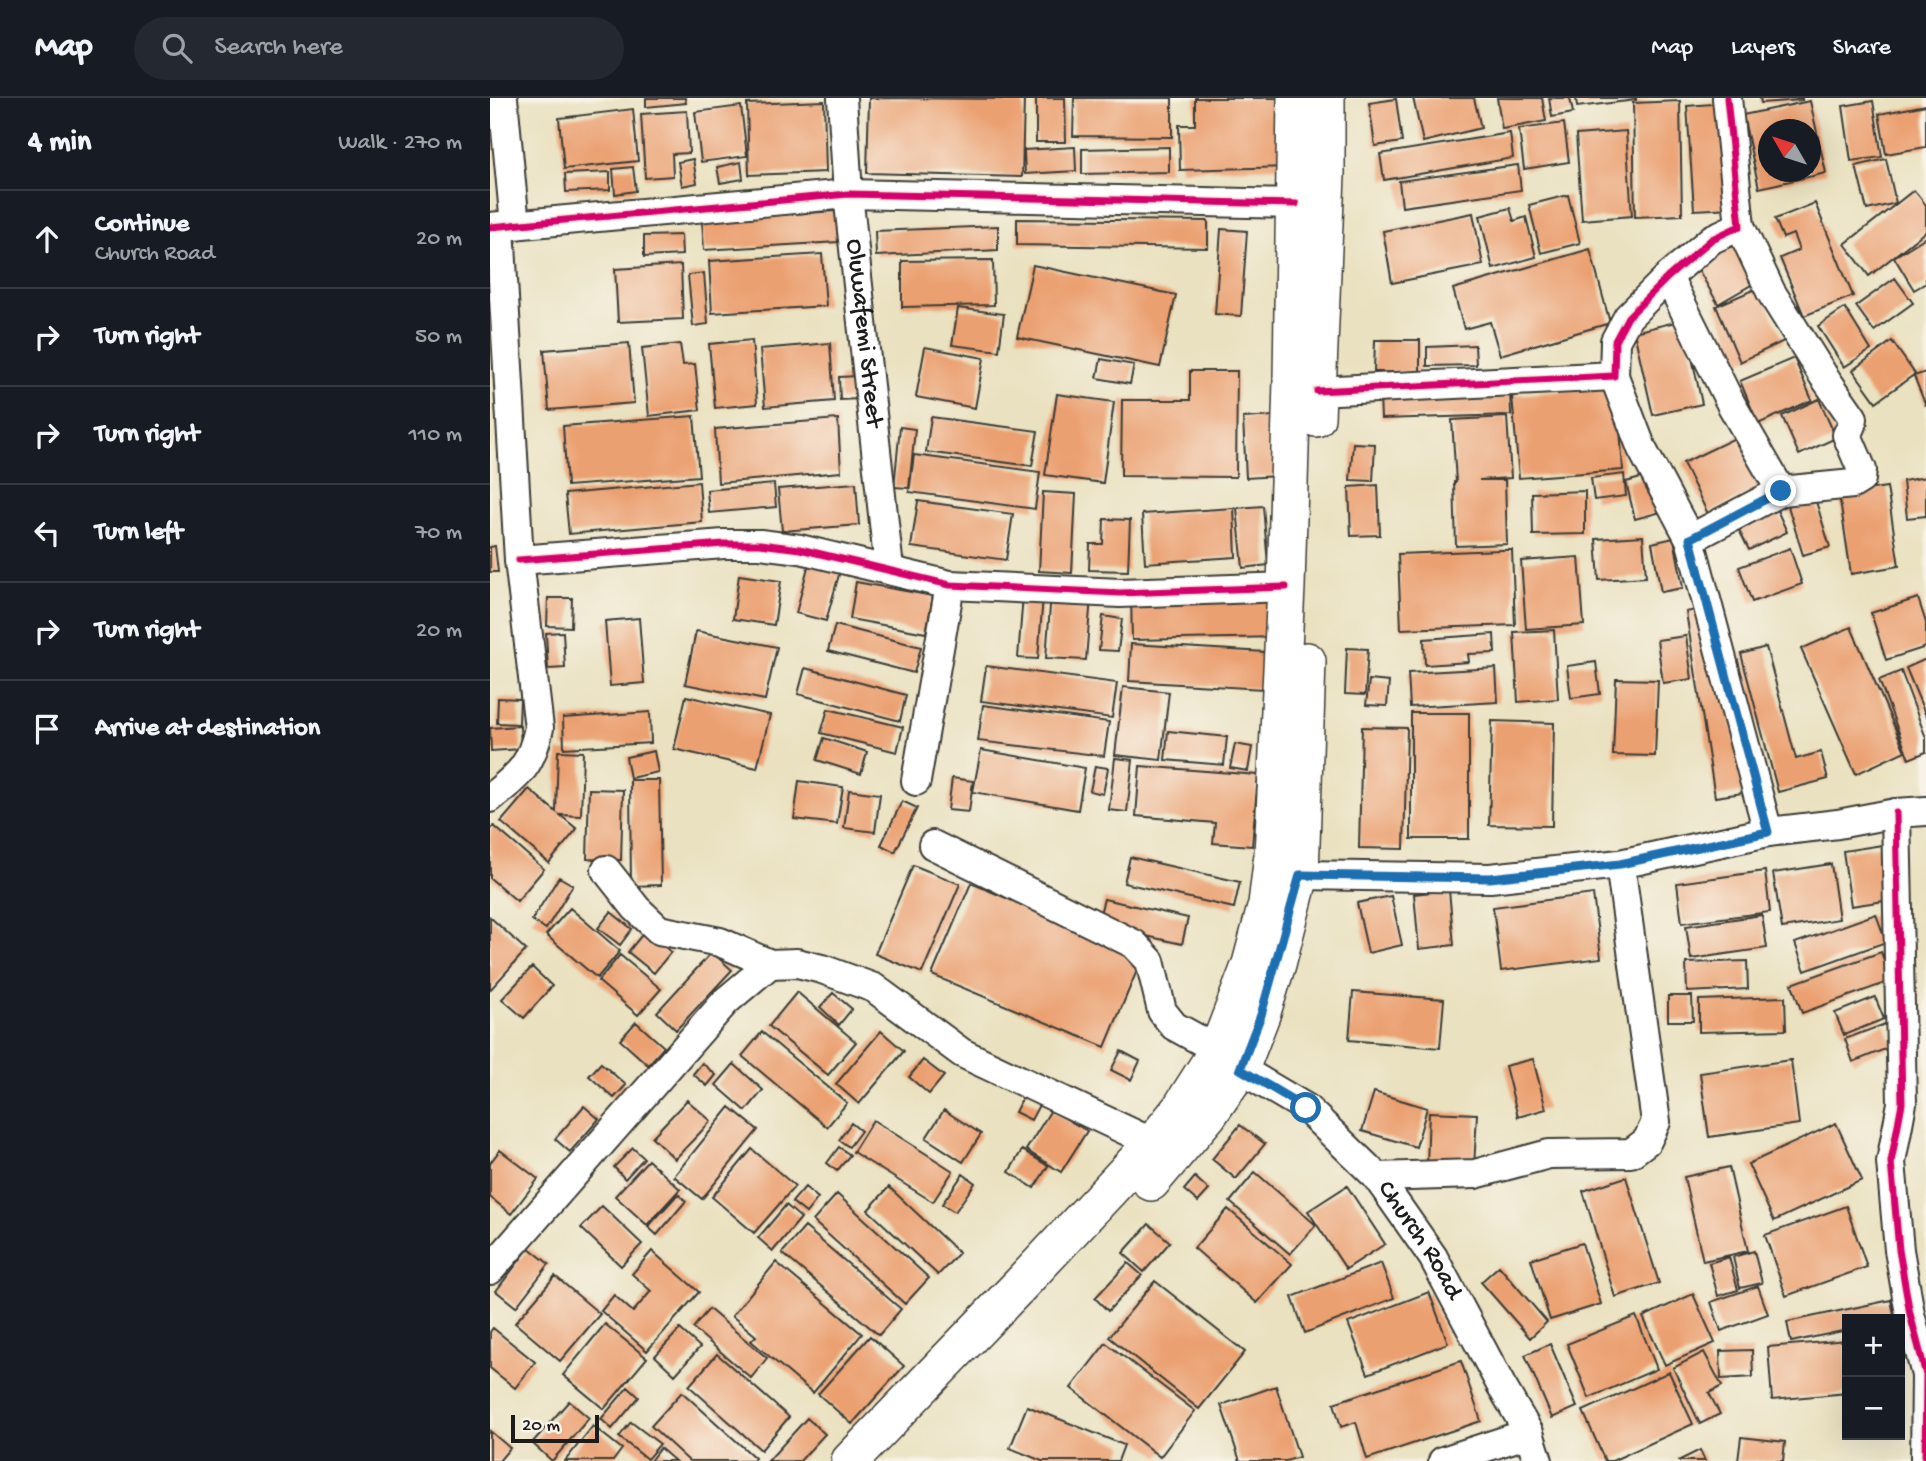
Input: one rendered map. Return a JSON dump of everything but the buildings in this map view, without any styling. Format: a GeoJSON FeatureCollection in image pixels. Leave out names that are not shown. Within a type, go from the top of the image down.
{"type":"FeatureCollection","features":[{"type":"Feature","properties":{"kind":"main road"},"geometry":{"type":"LineString","coordinates":[[850,1461],[1176,1155],[1208,1115],[1229,1059],[1267,904],[1273,855],[1286,587],[1296,204],[1296,98]]}},
{"type":"Feature","properties":{"kind":"main road"},"geometry":{"type":"LineString","coordinates":[[884,1461],[1031,1292],[1181,1108],[1229,1059],[1261,1015],[1300,875],[1326,175],[1326,98]]}},
{"type":"Feature","properties":{"kind":"street"},"geometry":{"type":"LineString","coordinates":[[490,798],[520,772],[534,752],[539,728],[519,560],[502,226],[503,98]]}},
{"type":"Feature","properties":{"kind":"street","name":"Oluwafemi Street"},"geometry":{"type":"LineString","coordinates":[[842,98],[848,194],[889,569]]}},
{"type":"Feature","properties":{"kind":"street"},"geometry":{"type":"LineString","coordinates":[[1690,539],[1781,491],[1853,484],[1860,479],[1862,470],[1847,435],[1853,418],[1771,292],[1740,226],[1727,98]]}},
{"type":"Feature","properties":{"kind":"street"},"geometry":{"type":"LineString","coordinates":[[502,226],[848,194],[1296,204]]}},
{"type":"Feature","properties":{"kind":"street"},"geometry":{"type":"LineString","coordinates":[[1740,226],[1712,239],[1668,276],[1628,317],[1615,341],[1614,376],[1642,449],[1690,539],[1768,832]]}},
{"type":"Feature","properties":{"kind":"street"},"geometry":{"type":"LineString","coordinates":[[1668,276],[1731,404],[1781,491]]}},
{"type":"Feature","properties":{"kind":"street"},"geometry":{"type":"LineString","coordinates":[[1317,391],[1614,376]]}},
{"type":"Feature","properties":{"kind":"street"},"geometry":{"type":"LineString","coordinates":[[519,560],[724,544],[760,544],[800,549],[950,585],[1120,593],[1286,587]]}},
{"type":"Feature","properties":{"kind":"street"},"geometry":{"type":"LineString","coordinates":[[916,781],[950,585]]}},
{"type":"Feature","properties":{"kind":"street"},"geometry":{"type":"LineString","coordinates":[[1300,875],[1490,878],[1620,864],[1768,832],[1926,811]]}},
{"type":"Feature","properties":{"kind":"street"},"geometry":{"type":"LineString","coordinates":[[1896,813],[1914,1103],[1891,1162],[1899,1250],[1910,1314],[1926,1375],[1925,1461]]}},
{"type":"Feature","properties":{"kind":"street","name":"Church Road"},"geometry":{"type":"LineString","coordinates":[[933,845],[1134,944],[1150,961],[1162,1011],[1174,1026],[1306,1108],[1377,1177],[1433,1257],[1529,1433],[1538,1461]]}},
{"type":"Feature","properties":{"kind":"street"},"geometry":{"type":"LineString","coordinates":[[1377,1177],[1475,1174],[1549,1154],[1631,1153],[1647,1141],[1656,1122],[1620,864]]}},
{"type":"Feature","properties":{"kind":"street"},"geometry":{"type":"LineString","coordinates":[[606,870],[636,908],[659,930],[720,942],[771,964],[797,963],[822,969],[874,988],[962,1054],[1153,1143]]}},
{"type":"Feature","properties":{"kind":"street"},"geometry":{"type":"LineString","coordinates":[[490,1270],[726,1001],[771,964]]}},
{"type":"Feature","properties":{"kind":"street"},"geometry":{"type":"LineString","coordinates":[[1443,1461],[1529,1433]]}},
{"type":"Feature","properties":{"kind":"cycle path"},"geometry":{"type":"LineString","coordinates":[[1317,391],[1614,376],[1615,341],[1628,317],[1712,239],[1740,226],[1727,98]]}},
{"type":"Feature","properties":{"kind":"cycle path"},"geometry":{"type":"LineString","coordinates":[[490,227],[848,194],[1296,204]]}},
{"type":"Feature","properties":{"kind":"cycle path"},"geometry":{"type":"LineString","coordinates":[[519,560],[724,544],[760,544],[800,549],[950,585],[1120,593],[1286,587]]}},
{"type":"Feature","properties":{"kind":"cycle path"},"geometry":{"type":"LineString","coordinates":[[1896,813],[1902,1103],[1891,1162],[1899,1250],[1910,1314],[1926,1375],[1925,1461]]}},
{"type":"Feature","properties":{"kind":"route"},"geometry":{"type":"LineString","coordinates":[[1306,1108],[1240,1069],[1277,964],[1300,875],[1490,878],[1620,864],[1768,832],[1690,539],[1781,491]]}}]}
